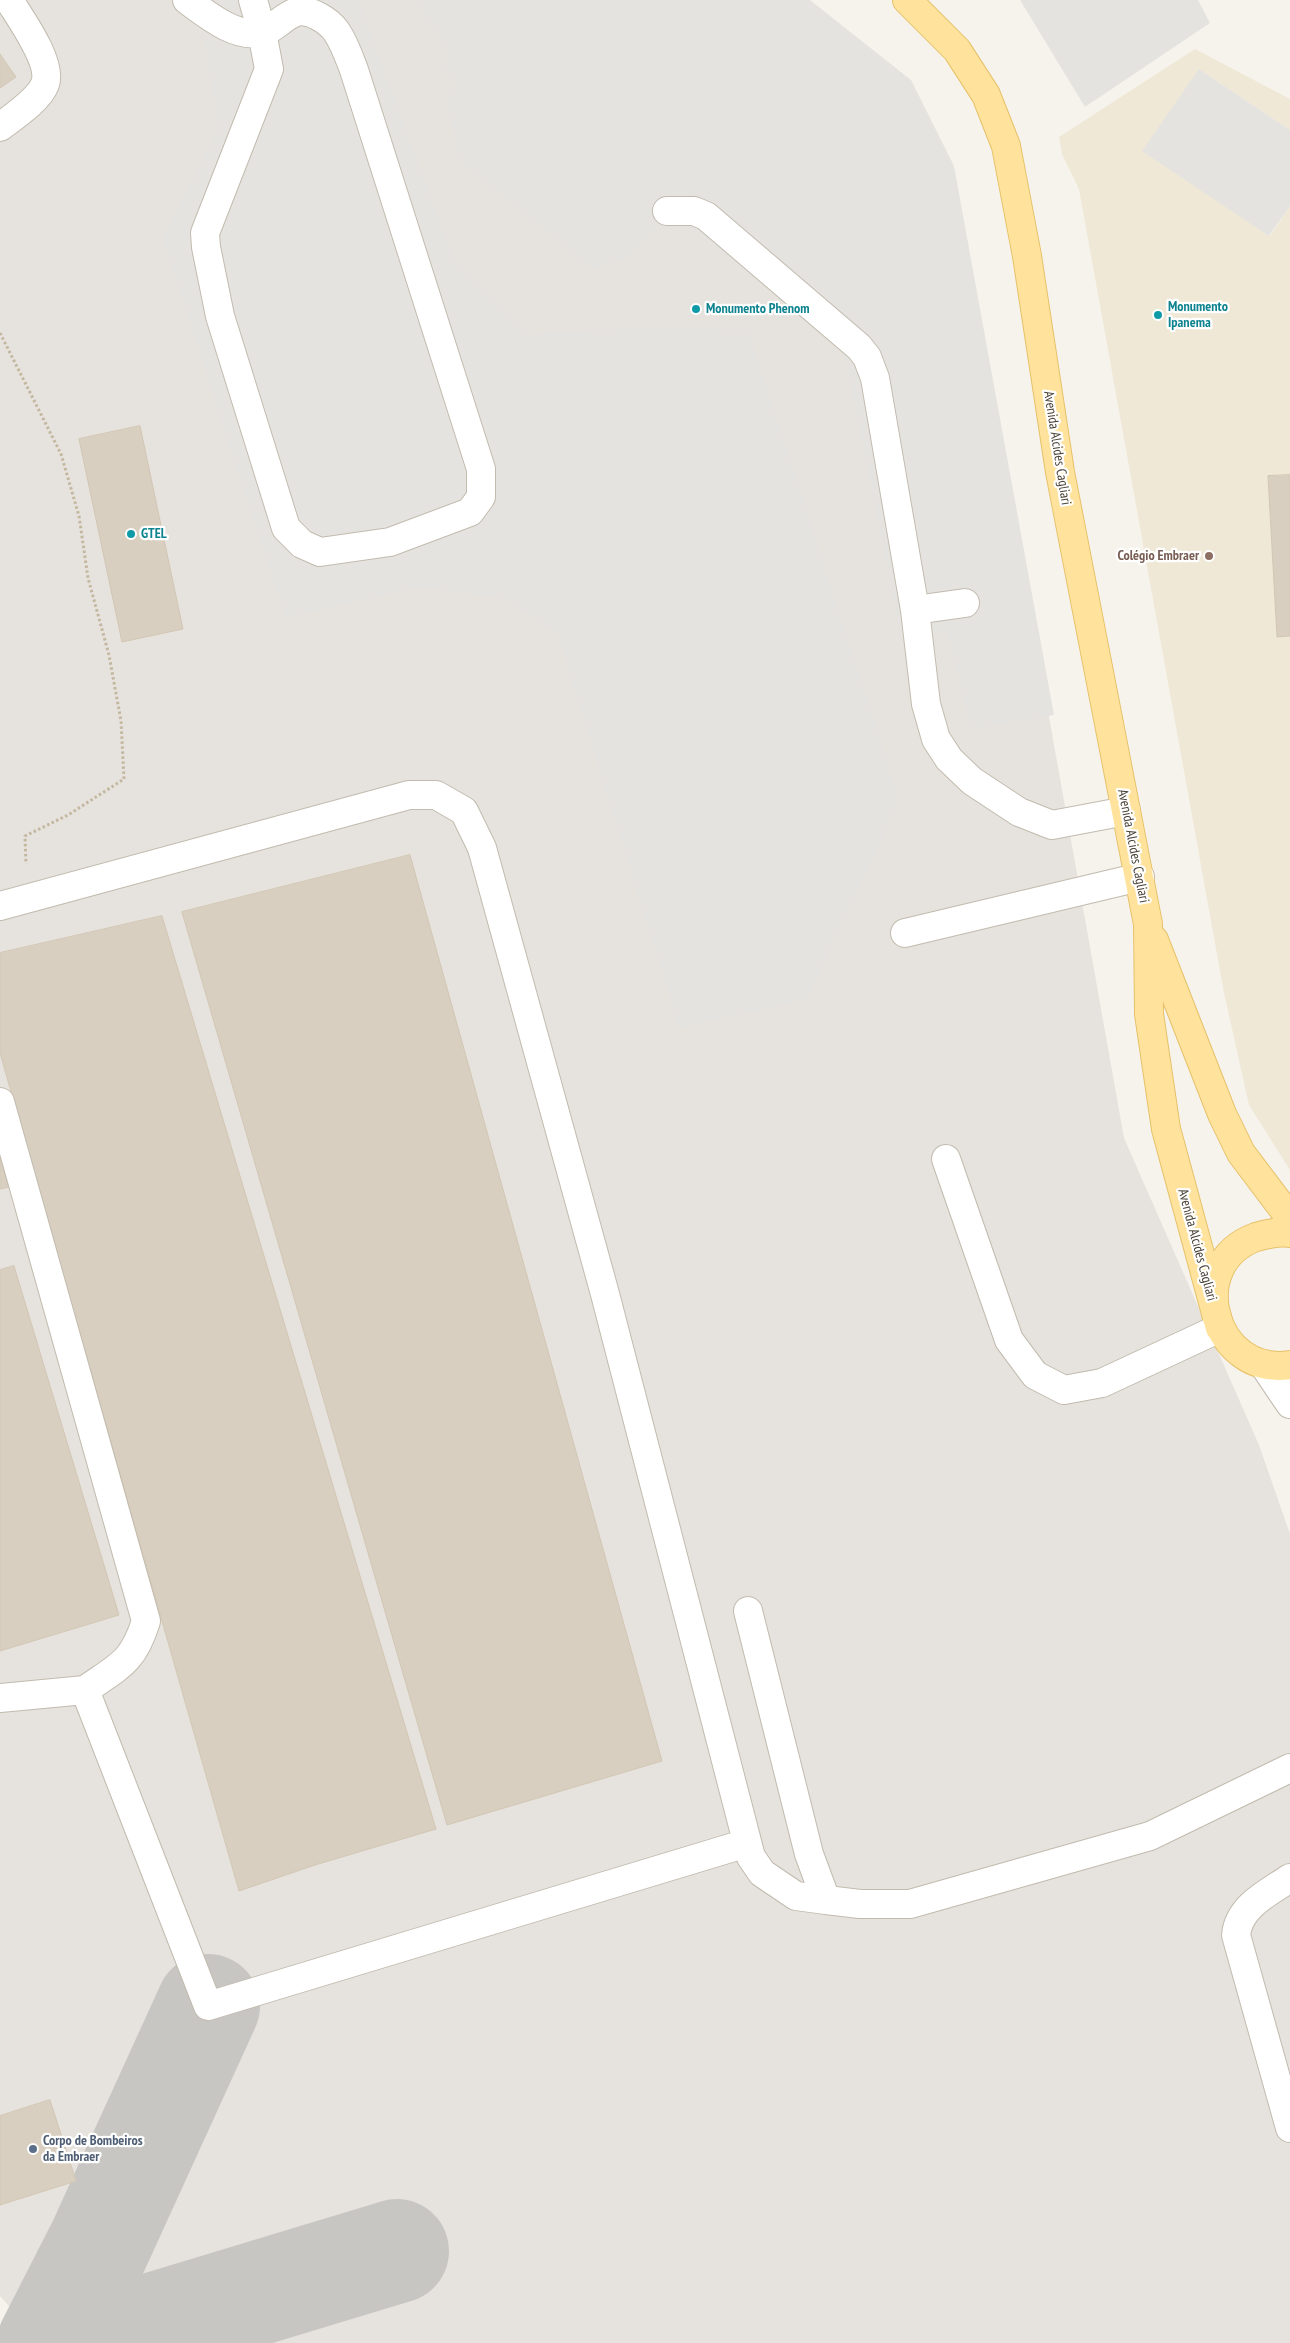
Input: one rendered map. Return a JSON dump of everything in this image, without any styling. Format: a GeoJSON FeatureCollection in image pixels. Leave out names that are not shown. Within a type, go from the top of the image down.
{"type":"FeatureCollection","features":[{"type":"Feature","properties":{"kind":"main road","name":"Avenida Alcides Cagliari"},"geometry":{"type":"LineString","coordinates":[[907,0],[957,50],[986,95],[1006,146],[1027,256],[1060,472],[1148,924],[1149,1014],[1166,1129],[1220,1328]]}},
{"type":"Feature","properties":{"kind":"main road","name":"Avenida Alcides Cagliari"},"geometry":{"type":"LineString","coordinates":[[1148,924],[1241,1152],[1290,1218]]}},
{"type":"Feature","properties":{"kind":"main road"},"geometry":{"type":"LineString","coordinates":[[1290,1233],[1266,1234],[1247,1241],[1231,1253],[1220,1270],[1214,1289],[1214,1309],[1220,1328],[1231,1345],[1247,1357],[1263,1364],[1290,1365]]}},
{"type":"Feature","properties":{"kind":"lane"},"geometry":{"type":"LineString","coordinates":[[0,127],[30,104],[45,84],[45,68],[36,47],[9,0]]}},
{"type":"Feature","properties":{"kind":"lane"},"geometry":{"type":"LineString","coordinates":[[187,0],[216,22],[231,29],[262,32],[298,12],[314,14],[335,30],[354,70],[481,470],[481,497],[470,512],[390,542],[320,552],[302,544],[286,528],[220,316],[206,247],[205,233],[269,68],[262,32],[252,0]]}},
{"type":"Feature","properties":{"kind":"lane"},"geometry":{"type":"LineString","coordinates":[[667,211],[694,211],[706,216],[859,347],[867,358],[876,378],[915,610],[926,704],[936,739],[949,759],[972,781],[1019,812],[1052,825],[1126,811]]}},
{"type":"Feature","properties":{"kind":"lane"},"geometry":{"type":"LineString","coordinates":[[915,610],[965,603]]}},
{"type":"Feature","properties":{"kind":"lane"},"geometry":{"type":"LineString","coordinates":[[0,906],[409,795],[436,795],[464,811],[482,848],[600,1275],[751,1857],[762,1873],[796,1896],[860,1904],[910,1904],[1150,1836],[1290,1768]]}},
{"type":"Feature","properties":{"kind":"lane"},"geometry":{"type":"LineString","coordinates":[[906,933],[1140,877]]}},
{"type":"Feature","properties":{"kind":"lane"},"geometry":{"type":"LineString","coordinates":[[0,1102],[146,1621],[139,1643],[126,1662],[85,1690],[0,1698]]}},
{"type":"Feature","properties":{"kind":"lane"},"geometry":{"type":"LineString","coordinates":[[946,1159],[1009,1340],[1035,1375],[1064,1390],[1102,1384],[1220,1328]]}},
{"type":"Feature","properties":{"kind":"lane"},"geometry":{"type":"LineString","coordinates":[[1263,1364],[1290,1404]]}},
{"type":"Feature","properties":{"kind":"lane"},"geometry":{"type":"LineString","coordinates":[[748,1611],[808,1854],[826,1900]]}},
{"type":"Feature","properties":{"kind":"lane"},"geometry":{"type":"LineString","coordinates":[[85,1690],[208,2006],[747,1843]]}},
{"type":"Feature","properties":{"kind":"lane"},"geometry":{"type":"LineString","coordinates":[[1290,1878],[1250,1905],[1238,1922],[1236,1935],[1290,2128]]}},
{"type":"Feature","properties":{"kind":"path"},"geometry":{"type":"LineString","coordinates":[[0,333],[61,454],[79,516],[88,578],[109,655],[121,721],[124,780],[68,815],[25,836],[25,859],[37,896]]}},
{"type":"Feature","properties":{"kind":"shaded area"},"geometry":{"type":"Polygon","coordinates":[[[0,0],[800,0],[954,183],[1124,1138],[1259,1445],[1290,1534],[1290,2343],[42,2343],[0,2296],[0,0]]]}},
{"type":"Feature","properties":{"kind":"shaded area"},"geometry":{"type":"Polygon","coordinates":[[[217,0],[359,0],[456,265],[529,334],[649,326],[749,330],[900,801],[807,1000],[679,1028],[557,634],[504,599],[422,587],[285,618],[162,238],[218,130],[203,32],[217,0]]]}},
{"type":"Feature","properties":{"kind":"shaded area"},"geometry":{"type":"Polygon","coordinates":[[[414,0],[810,0],[911,80],[954,166],[1054,715],[970,729],[947,632],[902,641],[842,345],[671,214],[628,257],[592,269],[459,162],[446,94],[456,83],[438,67],[450,56],[414,0]]]}},
{"type":"Feature","properties":{"kind":"shaded area"},"geometry":{"type":"Polygon","coordinates":[[[1020,0],[1198,0],[1210,23],[1085,107],[1020,0]]]}},
{"type":"Feature","properties":{"kind":"shaded area","name":"Colégio Embraer"},"geometry":{"type":"Polygon","coordinates":[[[1195,49],[1290,99],[1290,130],[1199,69],[1270,236],[1290,206],[1290,475],[1268,477],[1277,636],[1290,636],[1290,1170],[1249,1105],[1224,993],[1079,189],[1062,154],[1059,137],[1195,49]]]}},
{"type":"Feature","properties":{"kind":"shaded area"},"geometry":{"type":"Polygon","coordinates":[[[1199,69],[1290,130],[1290,206],[1269,236],[1142,151],[1199,69]]]}},
{"type":"Feature","properties":{"kind":"building"},"geometry":{"type":"Polygon","coordinates":[[[0,54],[16,77],[0,88],[0,54]]]}},
{"type":"Feature","properties":{"kind":"building","name":"GTEL"},"geometry":{"type":"Polygon","coordinates":[[[140,426],[183,629],[122,642],[79,439],[140,426]]]}},
{"type":"Feature","properties":{"kind":"building"},"geometry":{"type":"Polygon","coordinates":[[[1290,475],[1290,636],[1277,637],[1268,476],[1290,475]]]}},
{"type":"Feature","properties":{"kind":"building"},"geometry":{"type":"Polygon","coordinates":[[[410,855],[662,1761],[447,1825],[182,912],[410,855]]]}},
{"type":"Feature","properties":{"kind":"building"},"geometry":{"type":"Polygon","coordinates":[[[162,916],[436,1829],[315,1865],[239,1891],[0,1053],[0,953],[162,916]]]}},
{"type":"Feature","properties":{"kind":"building"},"geometry":{"type":"Polygon","coordinates":[[[0,1158],[9,1187],[0,1189],[0,1158]]]}},
{"type":"Feature","properties":{"kind":"building"},"geometry":{"type":"Polygon","coordinates":[[[14,1266],[119,1615],[0,1651],[0,1270],[14,1266]]]}},
{"type":"Feature","properties":{"kind":"building","name":"Corpo de Bombeiros da Embraer"},"geometry":{"type":"Polygon","coordinates":[[[50,2100],[76,2181],[0,2205],[0,2116],[50,2100]]]}},
{"type":"Feature","properties":{"kind":"taxiway"},"geometry":{"type":"LineString","coordinates":[[49,2343],[99,2245],[208,2006]]}},
{"type":"Feature","properties":{"kind":"taxiway"},"geometry":{"type":"LineString","coordinates":[[93,2343],[397,2251]]}},
{"type":"Feature","properties":{"kind":"place","name":"Monumento Phenom"},"geometry":{"type":"Point","coordinates":[696,309]}},
{"type":"Feature","properties":{"kind":"place","name":"Monumento Ipanema"},"geometry":{"type":"Point","coordinates":[1158,315]}},
{"type":"Feature","properties":{"kind":"place","name":"GTEL"},"geometry":{"type":"Point","coordinates":[131,534]}},
{"type":"Feature","properties":{"kind":"place","name":"Colégio Embraer"},"geometry":{"type":"Point","coordinates":[1209,556]}},
{"type":"Feature","properties":{"kind":"place","name":"Corpo de Bombeiros da Embraer"},"geometry":{"type":"Point","coordinates":[33,2149]}}]}
